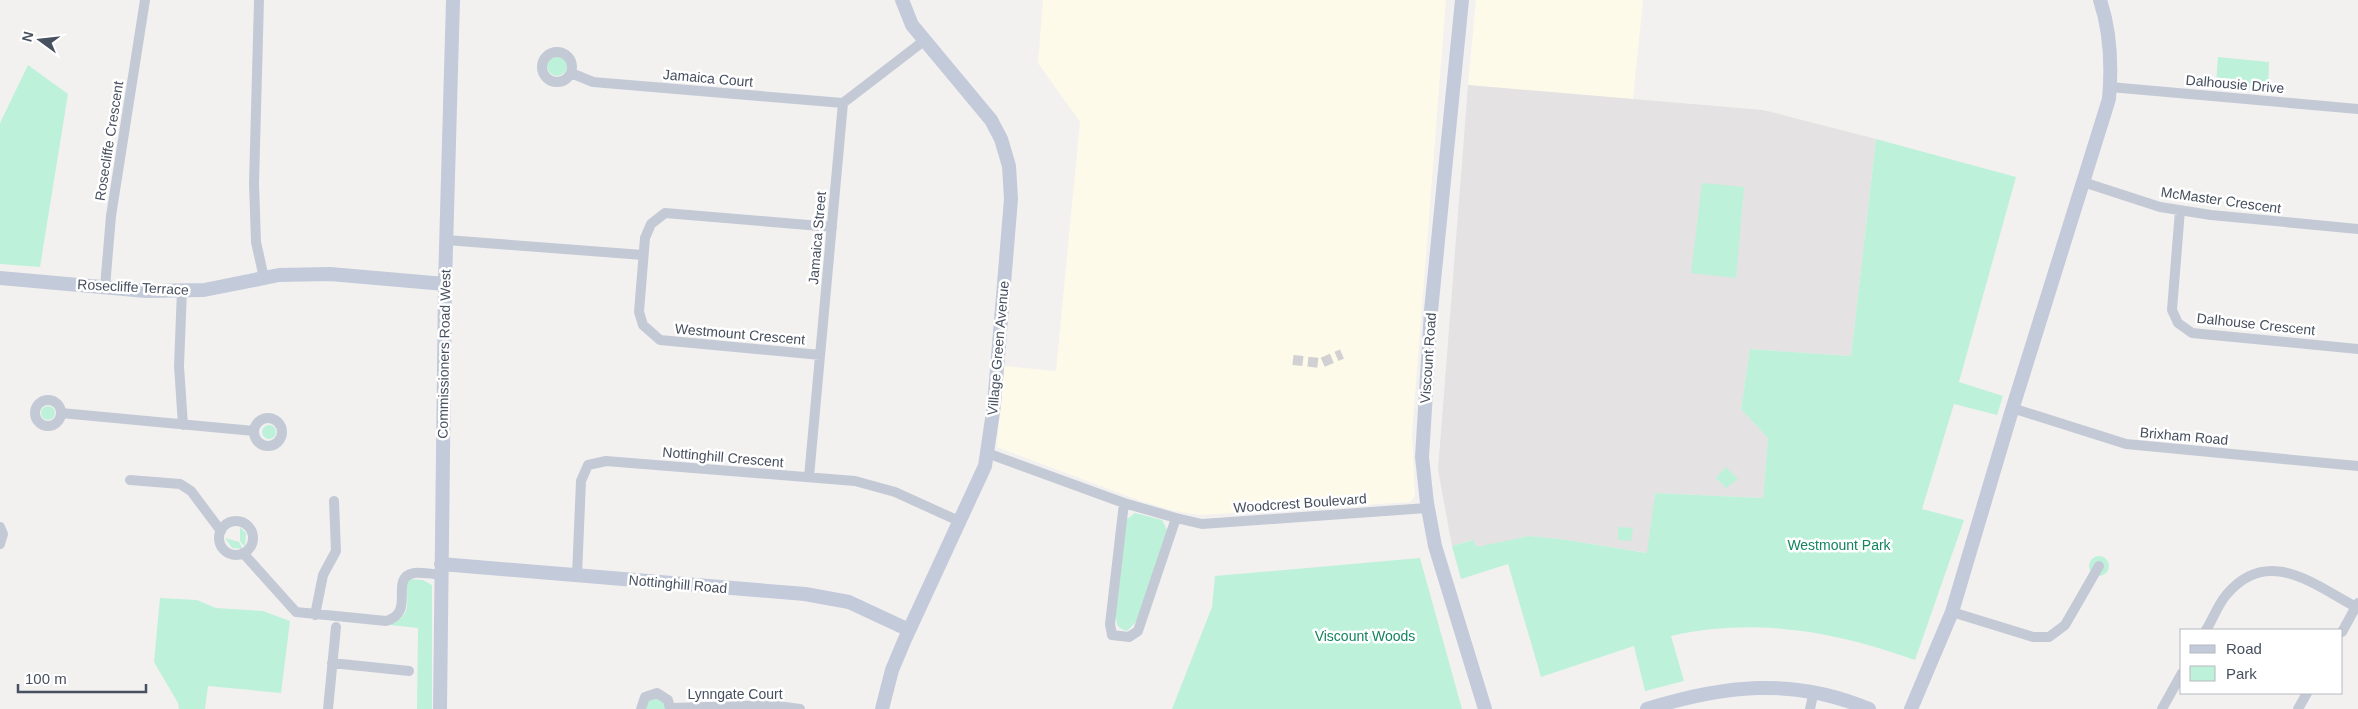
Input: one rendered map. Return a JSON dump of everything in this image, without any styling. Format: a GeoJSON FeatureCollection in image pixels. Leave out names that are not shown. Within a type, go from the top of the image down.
{"type":"FeatureCollection","features":[{"type":"Feature","properties":{"kind":"street","name":"Rosecliffe Crescent"},"geometry":{"type":"LineString","coordinates":[[105,287],[111,216],[145,0]]}},
{"type":"Feature","properties":{"kind":"street"},"geometry":{"type":"LineString","coordinates":[[259,0],[254,193],[256,242],[264,278]]}},
{"type":"Feature","properties":{"kind":"street","name":"Commissioners Road West"},"geometry":{"type":"LineString","coordinates":[[440,709],[445,284],[453,0]]}},
{"type":"Feature","properties":{"kind":"street","name":"Village Green Avenue"},"geometry":{"type":"LineString","coordinates":[[882,709],[892,670],[985,466],[994,405],[1011,199],[1009,166],[1001,139],[991,120],[912,25],[902,0]]}},
{"type":"Feature","properties":{"kind":"street","name":"Viscount Road"},"geometry":{"type":"LineString","coordinates":[[1462,0],[1431,311],[1422,457],[1427,508],[1435,546],[1484,709]]}},
{"type":"Feature","properties":{"kind":"street"},"geometry":{"type":"LineString","coordinates":[[1911,709],[1952,612],[2012,408],[2109,99],[2112,70],[2108,23],[2100,0]]}},
{"type":"Feature","properties":{"kind":"street"},"geometry":{"type":"LineString","coordinates":[[843,103],[925,40]]}},
{"type":"Feature","properties":{"kind":"street","name":"Jamaica Court"},"geometry":{"type":"LineString","coordinates":[[571,73],[592,82],[843,103]]}},
{"type":"Feature","properties":{"kind":"street","name":"Dalhousie Drive"},"geometry":{"type":"LineString","coordinates":[[2110,87],[2358,109]]}},
{"type":"Feature","properties":{"kind":"street","name":"Jamaica Street"},"geometry":{"type":"LineString","coordinates":[[808,477],[843,103]]}},
{"type":"Feature","properties":{"kind":"street","name":"McMaster Crescent"},"geometry":{"type":"LineString","coordinates":[[2083,182],[2160,207],[2211,215],[2358,229]]}},
{"type":"Feature","properties":{"kind":"street","name":"Dalhouse Crescent"},"geometry":{"type":"LineString","coordinates":[[2180,210],[2172,310],[2178,324],[2192,333],[2358,349]]}},
{"type":"Feature","properties":{"kind":"street","name":"Westmount Crescent"},"geometry":{"type":"LineString","coordinates":[[820,355],[660,340],[643,324],[639,312],[643,255],[645,238],[652,224],[666,214],[832,227]]}},
{"type":"Feature","properties":{"kind":"street"},"geometry":{"type":"LineString","coordinates":[[446,240],[643,255]]}},
{"type":"Feature","properties":{"kind":"street","name":"Rosecliffe Terrace"},"geometry":{"type":"LineString","coordinates":[[0,278],[146,291],[204,290],[279,275],[330,274],[445,284]]}},
{"type":"Feature","properties":{"kind":"street"},"geometry":{"type":"LineString","coordinates":[[182,290],[179,366],[183,425]]}},
{"type":"Feature","properties":{"kind":"street","name":"Brixham Road"},"geometry":{"type":"LineString","coordinates":[[2012,408],[2126,444],[2358,466]]}},
{"type":"Feature","properties":{"kind":"street"},"geometry":{"type":"LineString","coordinates":[[61,413],[254,431]]}},
{"type":"Feature","properties":{"kind":"street","name":"Woodcrest Boulevard"},"geometry":{"type":"LineString","coordinates":[[987,453],[1124,503],[1202,524],[1427,508]]}},
{"type":"Feature","properties":{"kind":"street","name":"Nottinghill Crescent"},"geometry":{"type":"LineString","coordinates":[[577,575],[581,481],[588,465],[606,461],[856,481],[895,492],[961,522]]}},
{"type":"Feature","properties":{"kind":"street"},"geometry":{"type":"LineString","coordinates":[[130,480],[180,484],[191,491],[221,531]]}},
{"type":"Feature","properties":{"kind":"street"},"geometry":{"type":"LineString","coordinates":[[315,615],[322,575],[336,551],[334,501]]}},
{"type":"Feature","properties":{"kind":"street"},"geometry":{"type":"LineString","coordinates":[[1124,503],[1110,624],[1112,635],[1129,637],[1138,632],[1176,518]]}},
{"type":"Feature","properties":{"kind":"street"},"geometry":{"type":"LineString","coordinates":[[240,522],[250,528],[252,534],[251,545],[243,553],[233,554],[224,550],[220,541],[221,531],[229,523],[240,522]]}},
{"type":"Feature","properties":{"kind":"street"},"geometry":{"type":"LineString","coordinates":[[0,527],[3,534],[0,544]]}},
{"type":"Feature","properties":{"kind":"street"},"geometry":{"type":"LineString","coordinates":[[243,553],[296,612],[386,621],[396,618],[401,610],[402,586],[405,578],[413,573],[441,569]]}},
{"type":"Feature","properties":{"kind":"street"},"geometry":{"type":"LineString","coordinates":[[1952,612],[2033,637],[2049,637],[2065,625],[2098,566]]}},
{"type":"Feature","properties":{"kind":"street","name":"Nottinghill Road"},"geometry":{"type":"LineString","coordinates":[[441,569],[577,575],[805,594],[849,602],[909,630]]}},
{"type":"Feature","properties":{"kind":"street"},"geometry":{"type":"LineString","coordinates":[[2207,629],[2226,594],[2245,576],[2267,570],[2293,573],[2357,605],[2343,630]]}},
{"type":"Feature","properties":{"kind":"street"},"geometry":{"type":"LineString","coordinates":[[328,709],[336,627]]}},
{"type":"Feature","properties":{"kind":"street"},"geometry":{"type":"LineString","coordinates":[[332,664],[409,671]]}},
{"type":"Feature","properties":{"kind":"street"},"geometry":{"type":"LineString","coordinates":[[2162,709],[2180,677]]}},
{"type":"Feature","properties":{"kind":"street"},"geometry":{"type":"LineString","coordinates":[[1647,709],[1691,695],[1735,688],[1781,688],[1814,691],[1869,709]]}},
{"type":"Feature","properties":{"kind":"street"},"geometry":{"type":"LineString","coordinates":[[1810,709],[1814,691]]}},
{"type":"Feature","properties":{"kind":"street","name":"Lynngate Court"},"geometry":{"type":"LineString","coordinates":[[640,709],[645,697],[653,693],[665,696],[670,708],[770,705],[800,709]]}},
{"type":"Feature","properties":{"kind":"street"},"geometry":{"type":"LineString","coordinates":[[2298,709],[2306,694]]}},
{"type":"Feature","properties":{"kind":"shaded area"},"geometry":{"type":"Polygon","coordinates":[[[1043,0],[1446,0],[1412,433],[1415,496],[1410,502],[1200,515],[1175,511],[1141,501],[997,447],[1004,366],[1056,371],[1080,122],[1038,63],[1043,0]]]}},
{"type":"Feature","properties":{"kind":"shaded area"},"geometry":{"type":"Polygon","coordinates":[[[1476,0],[1643,0],[1633,99],[1468,85],[1476,0]]]}},
{"type":"Feature","properties":{"kind":"shaded area"},"geometry":{"type":"Polygon","coordinates":[[[1468,85],[1763,110],[1876,139],[1851,356],[1750,349],[1741,409],[1768,438],[1763,498],[1655,493],[1648,553],[1561,539],[1528,536],[1477,548],[1472,540],[1452,546],[1438,470],[1468,85]]]}},
{"type":"Feature","properties":{"kind":"green space"},"geometry":{"type":"Polygon","coordinates":[[[557,56],[564,59],[567,66],[564,73],[557,76],[550,73],[547,66],[550,59],[557,56]]]}},
{"type":"Feature","properties":{"kind":"green space"},"geometry":{"type":"Polygon","coordinates":[[[2218,57],[2269,62],[2268,91],[2216,84],[2218,57]]]}},
{"type":"Feature","properties":{"kind":"green space"},"geometry":{"type":"Polygon","coordinates":[[[28,65],[68,94],[40,267],[0,264],[0,123],[28,65]]]}},
{"type":"Feature","properties":{"kind":"green space","name":"Westmount Park"},"geometry":{"type":"Polygon","coordinates":[[[1876,139],[2016,177],[1959,382],[2003,396],[1997,415],[1954,404],[1922,509],[1964,520],[1915,660],[1855,641],[1825,635],[1794,630],[1733,628],[1702,630],[1671,636],[1684,681],[1645,691],[1634,646],[1541,677],[1508,564],[1461,579],[1452,546],[1473,540],[1477,547],[1528,536],[1561,539],[1647,553],[1655,493],[1763,498],[1768,438],[1741,409],[1750,349],[1851,356],[1876,139]]]}},
{"type":"Feature","properties":{"kind":"green space"},"geometry":{"type":"Polygon","coordinates":[[[1702,183],[1744,187],[1736,278],[1691,273],[1702,183]]]}},
{"type":"Feature","properties":{"kind":"green space"},"geometry":{"type":"Polygon","coordinates":[[[45,406],[51,406],[55,413],[51,420],[45,420],[41,416],[41,410],[45,406]]]}},
{"type":"Feature","properties":{"kind":"green space"},"geometry":{"type":"Polygon","coordinates":[[[266,425],[272,425],[276,432],[272,439],[266,439],[262,435],[262,429],[266,425]]]}},
{"type":"Feature","properties":{"kind":"green space"},"geometry":{"type":"Polygon","coordinates":[[[1726,467],[1738,479],[1726,488],[1716,478],[1726,467]]]}},
{"type":"Feature","properties":{"kind":"green space"},"geometry":{"type":"Polygon","coordinates":[[[1135,513],[1162,520],[1167,530],[1137,621],[1127,631],[1117,625],[1116,613],[1126,520],[1135,513]]]}},
{"type":"Feature","properties":{"kind":"green space"},"geometry":{"type":"Polygon","coordinates":[[[240,527],[246,533],[245,547],[240,541],[240,527]]]}},
{"type":"Feature","properties":{"kind":"green space"},"geometry":{"type":"Polygon","coordinates":[[[1618,527],[1633,528],[1631,541],[1618,540],[1618,527]]]}},
{"type":"Feature","properties":{"kind":"green space"},"geometry":{"type":"Polygon","coordinates":[[[225,538],[239,542],[243,549],[232,548],[225,538]]]}},
{"type":"Feature","properties":{"kind":"green space"},"geometry":{"type":"Polygon","coordinates":[[[2099,556],[2106,559],[2109,566],[2106,573],[2099,576],[2092,573],[2089,566],[2092,559],[2099,556]]]}},
{"type":"Feature","properties":{"kind":"green space","name":"Viscount Woods"},"geometry":{"type":"Polygon","coordinates":[[[1420,558],[1462,709],[1172,709],[1212,607],[1215,576],[1420,558]]]}},
{"type":"Feature","properties":{"kind":"green space"},"geometry":{"type":"Polygon","coordinates":[[[410,579],[423,580],[432,585],[432,709],[417,709],[418,628],[389,625],[397,621],[405,613],[407,608],[407,581],[410,579]]]}},
{"type":"Feature","properties":{"kind":"green space"},"geometry":{"type":"Polygon","coordinates":[[[160,598],[197,600],[216,608],[263,611],[290,621],[281,693],[208,686],[205,709],[179,709],[178,703],[154,662],[160,598]]]}},
{"type":"Feature","properties":{"kind":"green space"},"geometry":{"type":"Polygon","coordinates":[[[656,698],[664,703],[666,709],[645,709],[647,701],[656,698]]]}},
{"type":"Feature","properties":{"kind":"tunnel"},"geometry":{"type":"LineString","coordinates":[[1293,360],[1321,363],[1342,354]]}}]}
